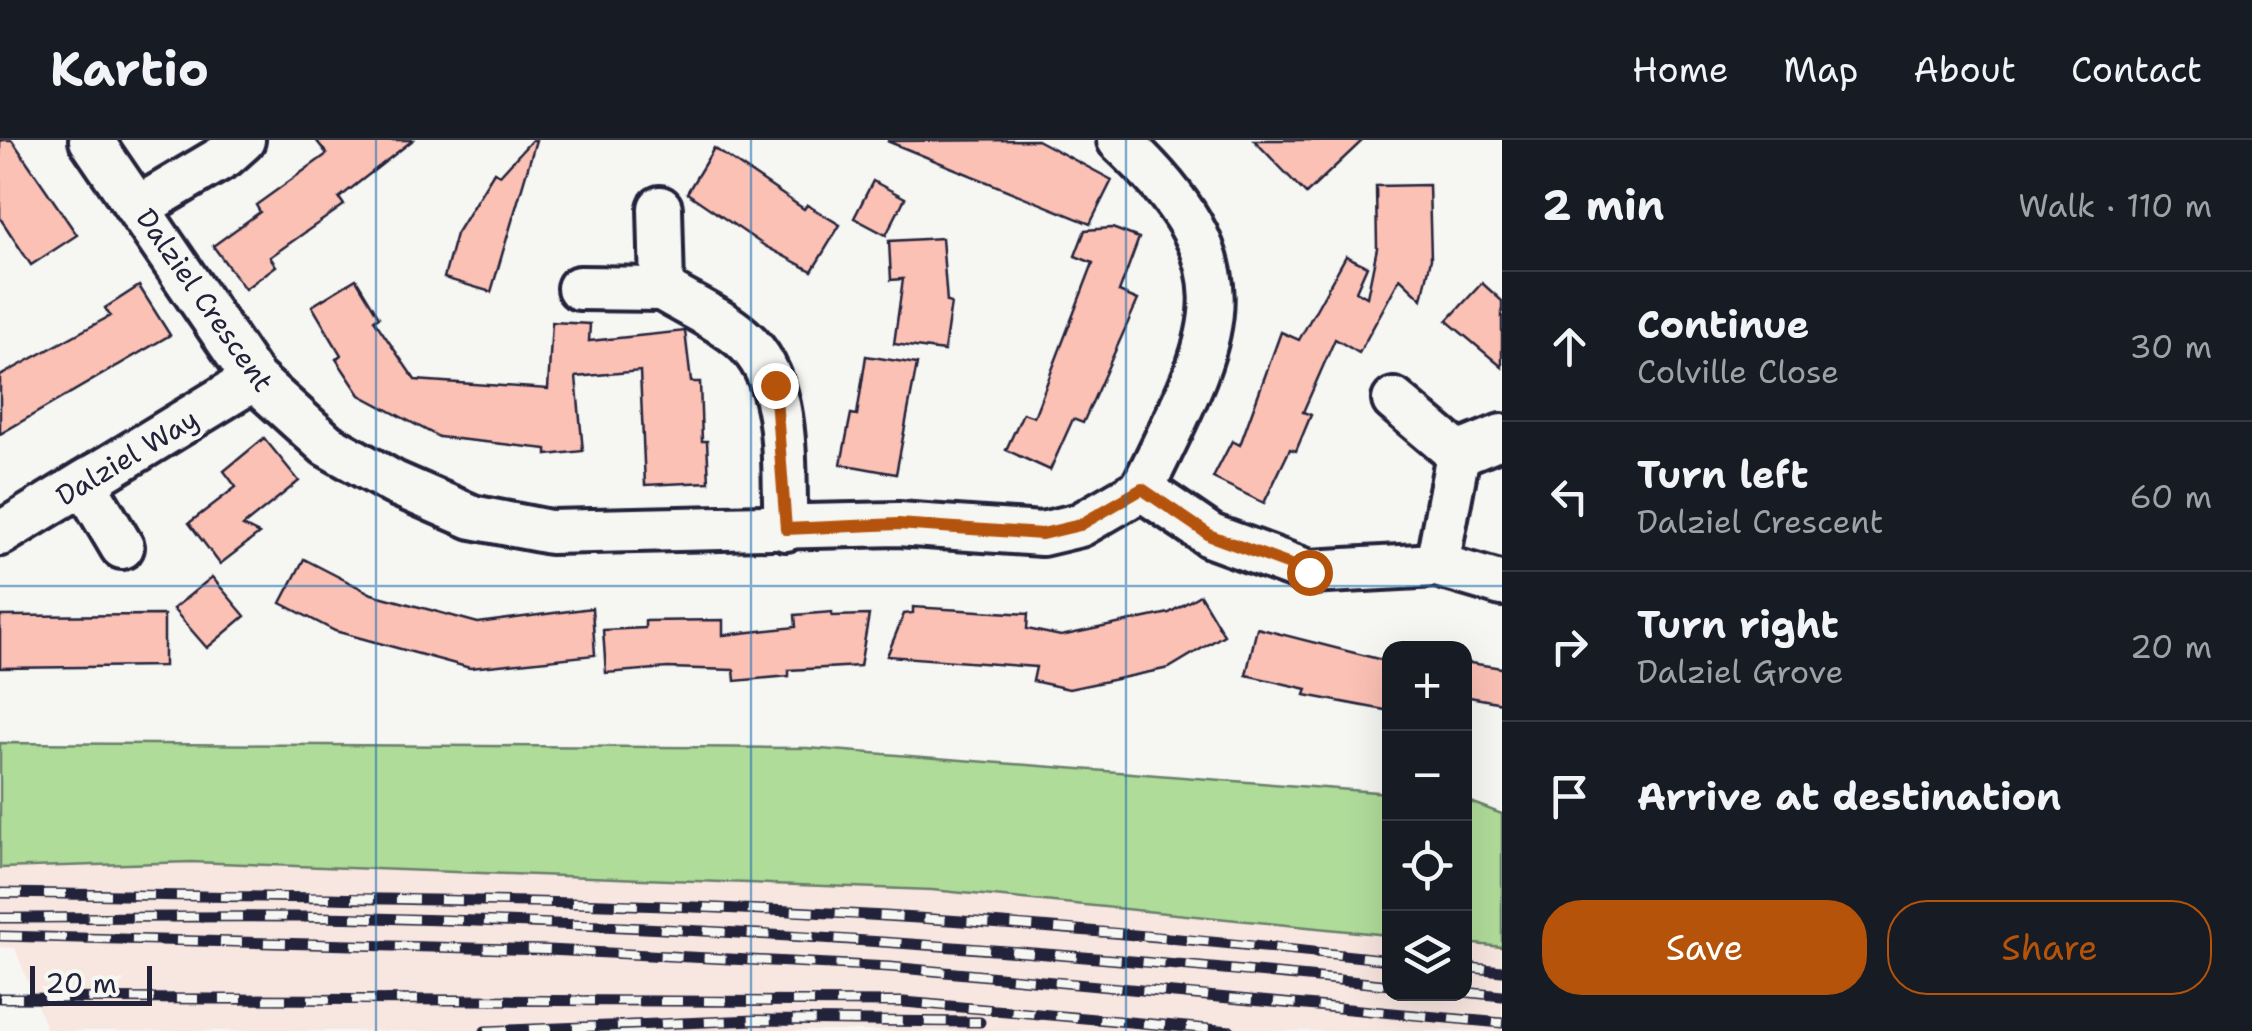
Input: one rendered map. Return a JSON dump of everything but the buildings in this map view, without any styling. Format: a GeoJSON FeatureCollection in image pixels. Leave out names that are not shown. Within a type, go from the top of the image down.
{"type":"FeatureCollection","features":[{"type":"Feature","properties":{"kind":"street","name":"Dalziel Crescent"},"geometry":{"type":"LineString","coordinates":[[92,140],[254,379],[327,445],[394,483],[472,517],[550,532],[898,524],[1042,534],[1080,525],[1142,489]]}},
{"type":"Feature","properties":{"kind":"street"},"geometry":{"type":"LineString","coordinates":[[139,208],[225,156],[243,140]]}},
{"type":"Feature","properties":{"kind":"street"},"geometry":{"type":"LineString","coordinates":[[1119,140],[1172,196],[1197,235],[1214,278],[1213,324],[1186,400],[1142,489],[1211,536],[1309,572],[1437,564],[1502,584]]}},
{"type":"Feature","properties":{"kind":"street"},"geometry":{"type":"LineString","coordinates":[[660,208],[662,290]]}},
{"type":"Feature","properties":{"kind":"street"},"geometry":{"type":"LineString","coordinates":[[579,288],[662,290],[740,336],[763,360],[775,385],[786,529]]}},
{"type":"Feature","properties":{"kind":"street","name":"Dalziel Way"},"geometry":{"type":"LineString","coordinates":[[0,534],[254,379]]}},
{"type":"Feature","properties":{"kind":"street"},"geometry":{"type":"LineString","coordinates":[[1394,400],[1458,454]]}},
{"type":"Feature","properties":{"kind":"street"},"geometry":{"type":"LineString","coordinates":[[1458,454],[1502,436]]}},
{"type":"Feature","properties":{"kind":"street"},"geometry":{"type":"LineString","coordinates":[[1437,564],[1458,454]]}},
{"type":"Feature","properties":{"kind":"street"},"geometry":{"type":"LineString","coordinates":[[84,483],[122,548]]}},
{"type":"Feature","properties":{"kind":"shaded area"},"geometry":{"type":"Polygon","coordinates":[[[191,862],[932,890],[1382,934],[1382,1001],[1472,1001],[1472,944],[1502,947],[1502,1031],[47,1031],[15,948],[0,947],[0,869],[191,862]]]}},
{"type":"Feature","properties":{"kind":"green space"},"geometry":{"type":"Polygon","coordinates":[[[0,743],[807,748],[1382,792],[1382,934],[932,890],[191,862],[0,868],[0,743]]]}},
{"type":"Feature","properties":{"kind":"green space"},"geometry":{"type":"Polygon","coordinates":[[[1472,803],[1502,814],[1502,947],[1472,944],[1472,803]]]}},
{"type":"Feature","properties":{"kind":"railway"},"geometry":{"type":"LineString","coordinates":[[0,893],[774,910],[1074,930],[1382,959]]}},
{"type":"Feature","properties":{"kind":"railway"},"geometry":{"type":"LineString","coordinates":[[0,918],[325,917],[626,927],[1008,951],[1382,984]]}},
{"type":"Feature","properties":{"kind":"railway"},"geometry":{"type":"LineString","coordinates":[[0,936],[548,950],[890,967],[1502,1023]]}},
{"type":"Feature","properties":{"kind":"railway"},"geometry":{"type":"LineString","coordinates":[[1472,968],[1502,971]]}},
{"type":"Feature","properties":{"kind":"railway"},"geometry":{"type":"LineString","coordinates":[[1472,993],[1502,996]]}},
{"type":"Feature","properties":{"kind":"railway"},"geometry":{"type":"LineString","coordinates":[[0,998],[904,1002],[1231,1031]]}},
{"type":"Feature","properties":{"kind":"railway"},"geometry":{"type":"LineString","coordinates":[[485,1031],[755,1020],[980,1022]]}},
{"type":"Feature","properties":{"kind":"route"},"geometry":{"type":"LineString","coordinates":[[775,385],[786,529],[898,524],[1042,534],[1080,525],[1142,489],[1211,536],[1309,572]]}}]}
